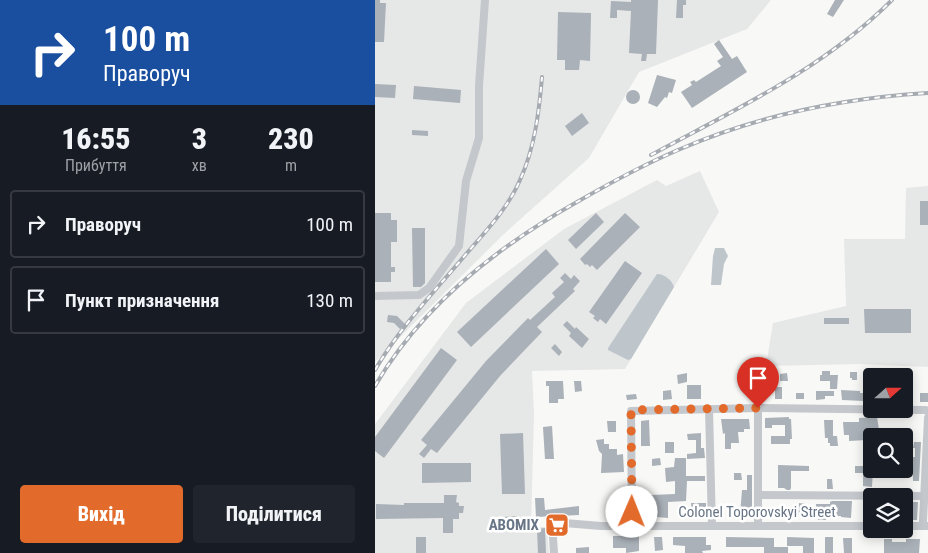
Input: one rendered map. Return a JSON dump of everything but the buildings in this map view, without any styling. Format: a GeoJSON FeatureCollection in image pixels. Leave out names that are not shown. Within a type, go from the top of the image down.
{"type":"FeatureCollection","features":[{"type":"Feature","properties":{"kind":"street"},"geometry":{"type":"LineString","coordinates":[[375,296],[419,294],[424,292],[429,288],[459,246],[467,181],[479,138],[479,86],[485,0]]}},
{"type":"Feature","properties":{"kind":"street"},"geometry":{"type":"LineString","coordinates":[[758,408],[758,526]]}},
{"type":"Feature","properties":{"kind":"street"},"geometry":{"type":"LineString","coordinates":[[632,526],[631,410],[758,408],[921,410],[928,412]]}},
{"type":"Feature","properties":{"kind":"street"},"geometry":{"type":"LineString","coordinates":[[709,409],[712,526]]}},
{"type":"Feature","properties":{"kind":"street"},"geometry":{"type":"LineString","coordinates":[[913,525],[926,524],[924,496],[928,418]]}},
{"type":"Feature","properties":{"kind":"street"},"geometry":{"type":"LineString","coordinates":[[759,496],[924,496]]}},
{"type":"Feature","properties":{"kind":"street","name":"Colonel Toporovskyi Street"},"geometry":{"type":"LineString","coordinates":[[554,553],[552,522],[601,526],[863,526]]}},
{"type":"Feature","properties":{"kind":"shaded area"},"geometry":{"type":"Polygon","coordinates":[[[375,0],[771,0],[747,29],[639,72],[589,158],[505,233],[375,362],[375,0]]]}},
{"type":"Feature","properties":{"kind":"shaded area"},"geometry":{"type":"Polygon","coordinates":[[[700,171],[719,212],[625,369],[532,371],[534,414],[531,527],[547,527],[549,553],[375,553],[375,424],[466,303],[564,229],[657,180],[666,186],[700,171]]]}},
{"type":"Feature","properties":{"kind":"shaded area"},"geometry":{"type":"Polygon","coordinates":[[[928,186],[928,367],[859,364],[766,366],[773,323],[846,306],[844,239],[905,239],[906,188],[928,186]]]}},
{"type":"Feature","properties":{"kind":"shaded area"},"geometry":{"type":"Polygon","coordinates":[[[715,248],[724,248],[728,256],[724,264],[721,285],[711,285],[715,248]]]}},
{"type":"Feature","properties":{"kind":"shaded area"},"geometry":{"type":"Polygon","coordinates":[[[657,274],[667,278],[674,287],[631,359],[628,360],[608,350],[608,348],[657,274]]]}},
{"type":"Feature","properties":{"kind":"railway"},"geometry":{"type":"LineString","coordinates":[[651,155],[746,104],[808,67],[865,25],[892,0]]}},
{"type":"Feature","properties":{"kind":"railway"},"geometry":{"type":"LineString","coordinates":[[375,370],[395,339],[430,295],[489,228],[515,190],[525,168],[533,142],[542,77]]}},
{"type":"Feature","properties":{"kind":"railway"},"geometry":{"type":"LineString","coordinates":[[375,386],[415,329],[464,280],[518,238],[589,195],[665,156],[738,127],[833,104],[896,95],[928,93]]}},
{"type":"Feature","properties":{"kind":"place","name":"ABOMIX"},"geometry":{"type":"Point","coordinates":[557,525]}},
{"type":"Feature","properties":{"kind":"route"},"geometry":{"type":"LineString","coordinates":[[632,512],[631,410],[758,408]]}}]}
